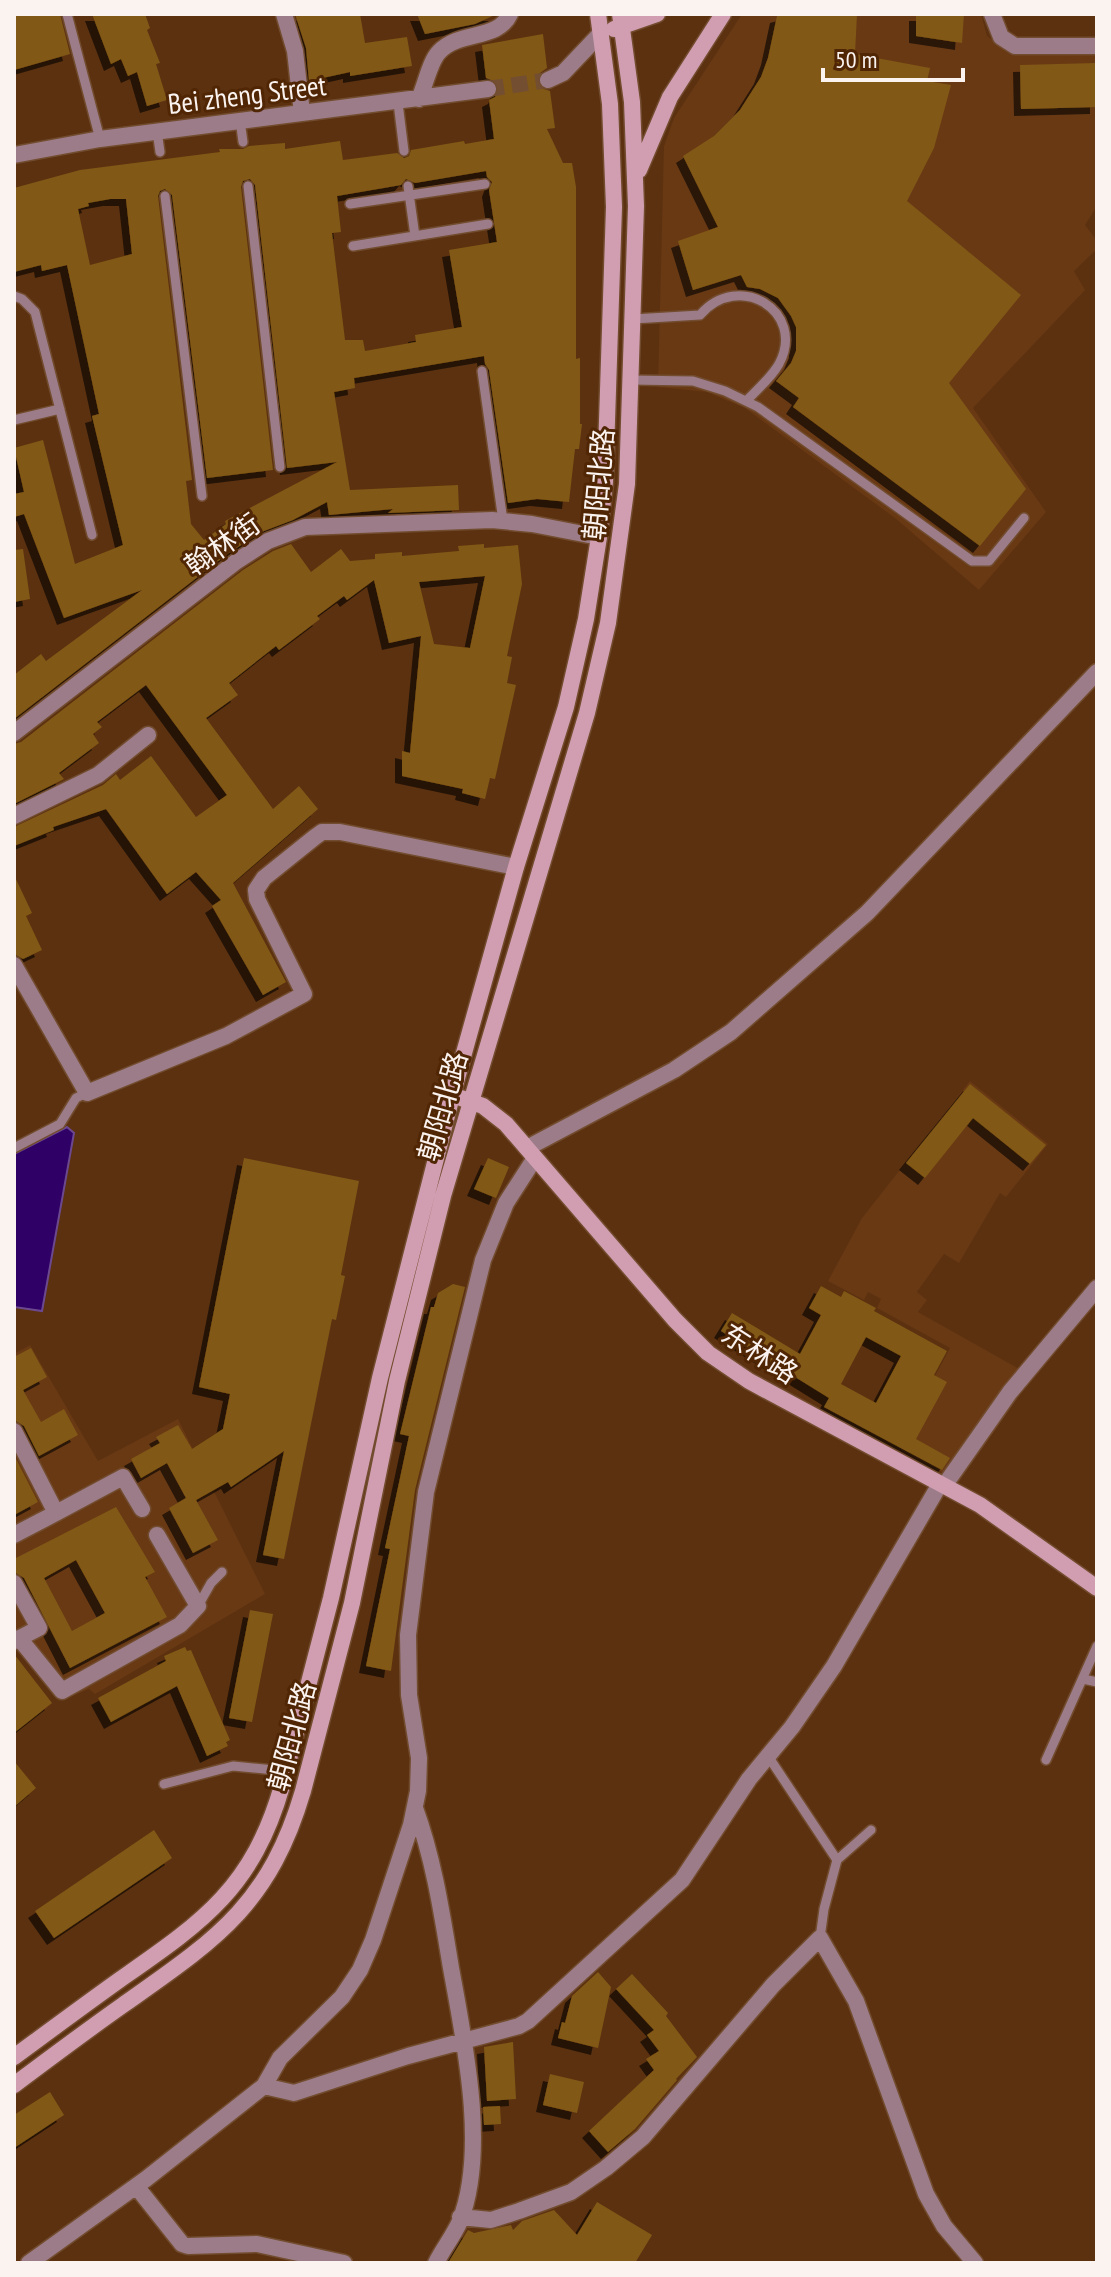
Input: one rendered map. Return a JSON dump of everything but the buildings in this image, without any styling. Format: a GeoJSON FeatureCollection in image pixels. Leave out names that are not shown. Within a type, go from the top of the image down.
{"type":"FeatureCollection","features":[{"type":"Feature","properties":{"kind":"main road","name":"朝阳北路"},"geometry":{"type":"LineString","coordinates":[[14,2057],[181,1937],[219,1903],[243,1873],[267,1830],[285,1771],[331,1598],[380,1378],[452,1096],[516,867],[566,707],[586,619],[599,537],[608,436],[614,207],[610,104],[598,14]]}},
{"type":"Feature","properties":{"kind":"main road"},"geometry":{"type":"LineString","coordinates":[[601,33],[620,18],[657,14]]}},
{"type":"Feature","properties":{"kind":"main road"},"geometry":{"type":"LineString","coordinates":[[635,183],[653,132],[670,97],[723,14]]}},
{"type":"Feature","properties":{"kind":"main road","name":"朝阳北路"},"geometry":{"type":"LineString","coordinates":[[14,2085],[221,1933],[262,1885],[287,1839],[303,1791],[352,1603],[397,1381],[470,1100],[587,713],[608,623],[627,484],[633,319],[635,183],[632,102],[620,18]]}},
{"type":"Feature","properties":{"kind":"main road","name":"东林路"},"geometry":{"type":"LineString","coordinates":[[452,1096],[470,1100],[496,1114],[675,1320],[708,1353],[749,1381],[980,1505],[1097,1588]]}},
{"type":"Feature","properties":{"kind":"street"},"geometry":{"type":"LineString","coordinates":[[284,14],[295,51],[302,113]]}},
{"type":"Feature","properties":{"kind":"street"},"geometry":{"type":"LineString","coordinates":[[419,99],[429,77],[430,66],[439,51],[461,38],[499,29],[506,24],[510,14]]}},
{"type":"Feature","properties":{"kind":"street"},"geometry":{"type":"LineString","coordinates":[[992,14],[1001,37],[1015,46],[1097,46]]}},
{"type":"Feature","properties":{"kind":"street"},"geometry":{"type":"LineString","coordinates":[[548,80],[563,73],[601,33]]}},
{"type":"Feature","properties":{"kind":"street","name":"Bei zheng Street"},"geometry":{"type":"LineString","coordinates":[[15,149],[398,103],[488,89]]}},
{"type":"Feature","properties":{"kind":"street","name":"翰林街"},"geometry":{"type":"LineString","coordinates":[[14,733],[237,561],[279,535],[305,527],[503,521],[599,537]]}},
{"type":"Feature","properties":{"kind":"street"},"geometry":{"type":"LineString","coordinates":[[29,2263],[136,2186],[264,2086],[280,2058],[342,1997],[360,1970],[373,1940],[415,1808],[419,1758],[409,1695],[408,1635],[426,1492],[483,1260],[531,1153],[674,1070],[731,1032],[867,913],[1097,672]]}},
{"type":"Feature","properties":{"kind":"street"},"geometry":{"type":"LineString","coordinates":[[14,816],[98,775],[148,735]]}},
{"type":"Feature","properties":{"kind":"street"},"geometry":{"type":"LineString","coordinates":[[14,965],[87,1093],[226,1036],[304,994],[257,899],[256,890],[264,878],[322,832],[340,832],[516,867]]}},
{"type":"Feature","properties":{"kind":"street"},"geometry":{"type":"LineString","coordinates":[[264,2086],[294,2093],[528,2021],[682,1880],[749,1779],[792,1727],[834,1666],[942,1485],[1010,1392],[1097,1288]]}},
{"type":"Feature","properties":{"kind":"street"},"geometry":{"type":"LineString","coordinates":[[14,1431],[56,1513]]}},
{"type":"Feature","properties":{"kind":"street"},"geometry":{"type":"LineString","coordinates":[[14,1535],[123,1477],[142,1509]]}},
{"type":"Feature","properties":{"kind":"street"},"geometry":{"type":"LineString","coordinates":[[14,1583],[39,1628],[17,1639],[62,1691],[180,1625],[198,1606],[157,1535]]}},
{"type":"Feature","properties":{"kind":"street"},"geometry":{"type":"LineString","coordinates":[[415,1808],[431,1852],[464,2041],[472,2116],[470,2169],[460,2217],[436,2263]]}},
{"type":"Feature","properties":{"kind":"street"},"geometry":{"type":"LineString","coordinates":[[460,2217],[491,2220],[519,2211],[571,2192],[606,2168],[652,2126],[773,1985],[820,1938],[856,2001],[926,2194],[944,2226],[975,2263]]}},
{"type":"Feature","properties":{"kind":"street"},"geometry":{"type":"LineString","coordinates":[[136,2186],[182,2244],[257,2244],[344,2263]]}},
{"type":"Feature","properties":{"kind":"lane"},"geometry":{"type":"LineString","coordinates":[[67,14],[100,139]]}},
{"type":"Feature","properties":{"kind":"lane"},"geometry":{"type":"LineString","coordinates":[[398,103],[404,151]]}},
{"type":"Feature","properties":{"kind":"lane"},"geometry":{"type":"LineString","coordinates":[[240,120],[243,142]]}},
{"type":"Feature","properties":{"kind":"lane"},"geometry":{"type":"LineString","coordinates":[[157,131],[160,152]]}},
{"type":"Feature","properties":{"kind":"lane"},"geometry":{"type":"LineString","coordinates":[[350,204],[408,191],[485,184]]}},
{"type":"Feature","properties":{"kind":"lane"},"geometry":{"type":"LineString","coordinates":[[248,186],[280,467]]}},
{"type":"Feature","properties":{"kind":"lane"},"geometry":{"type":"LineString","coordinates":[[408,191],[415,236]]}},
{"type":"Feature","properties":{"kind":"lane"},"geometry":{"type":"LineString","coordinates":[[165,196],[202,496]]}},
{"type":"Feature","properties":{"kind":"lane"},"geometry":{"type":"LineString","coordinates":[[353,246],[488,224]]}},
{"type":"Feature","properties":{"kind":"lane"},"geometry":{"type":"LineString","coordinates":[[14,296],[22,299],[35,312],[92,535]]}},
{"type":"Feature","properties":{"kind":"lane"},"geometry":{"type":"LineString","coordinates":[[633,319],[700,315],[713,303],[730,296],[748,296],[765,303],[782,325],[783,353],[774,371],[746,401]]}},
{"type":"Feature","properties":{"kind":"lane"},"geometry":{"type":"LineString","coordinates":[[482,371],[503,521]]}},
{"type":"Feature","properties":{"kind":"lane"},"geometry":{"type":"LineString","coordinates":[[631,380],[693,381],[746,401],[972,561],[989,561],[1024,518]]}},
{"type":"Feature","properties":{"kind":"lane"},"geometry":{"type":"LineString","coordinates":[[14,420],[60,409]]}},
{"type":"Feature","properties":{"kind":"lane"},"geometry":{"type":"LineString","coordinates":[[14,1148],[60,1124],[76,1098],[87,1093]]}},
{"type":"Feature","properties":{"kind":"lane"},"geometry":{"type":"LineString","coordinates":[[198,1606],[211,1583],[222,1572]]}},
{"type":"Feature","properties":{"kind":"lane"},"geometry":{"type":"LineString","coordinates":[[1046,1760],[1097,1646]]}},
{"type":"Feature","properties":{"kind":"lane"},"geometry":{"type":"LineString","coordinates":[[1083,1679],[1097,1682]]}},
{"type":"Feature","properties":{"kind":"lane"},"geometry":{"type":"LineString","coordinates":[[768,1756],[837,1860]]}},
{"type":"Feature","properties":{"kind":"lane"},"geometry":{"type":"LineString","coordinates":[[164,1784],[233,1766],[285,1771]]}},
{"type":"Feature","properties":{"kind":"lane"},"geometry":{"type":"LineString","coordinates":[[820,1938],[837,1860],[871,1830]]}},
{"type":"Feature","properties":{"kind":"shaded area"},"geometry":{"type":"Polygon","coordinates":[[[742,14],[981,14],[987,36],[1013,51],[1097,51],[1097,206],[1085,225],[1097,241],[1097,249],[1074,271],[1085,290],[973,408],[1046,512],[979,590],[895,518],[745,408],[707,392],[658,387],[664,146],[674,118],[742,14]]]}},
{"type":"Feature","properties":{"kind":"shaded area"},"geometry":{"type":"Polygon","coordinates":[[[970,1081],[1048,1144],[1006,1197],[1000,1193],[959,1263],[944,1254],[917,1292],[927,1300],[918,1312],[1021,1370],[945,1474],[897,1447],[950,1348],[877,1308],[881,1299],[868,1292],[864,1300],[828,1281],[862,1218],[970,1081]]]}},
{"type":"Feature","properties":{"kind":"shaded area"},"geometry":{"type":"Polygon","coordinates":[[[67,1127],[74,1133],[42,1311],[14,1307],[14,1154],[67,1127]]]}},
{"type":"Feature","properties":{"kind":"shaded area"},"geometry":{"type":"Polygon","coordinates":[[[30,1345],[98,1461],[178,1419],[265,1594],[95,1694],[89,1689],[59,1701],[14,1646],[14,1354],[30,1345]]]}},
{"type":"Feature","properties":{"kind":"tunnel"},"geometry":{"type":"LineString","coordinates":[[488,89],[548,80]]}}]}
